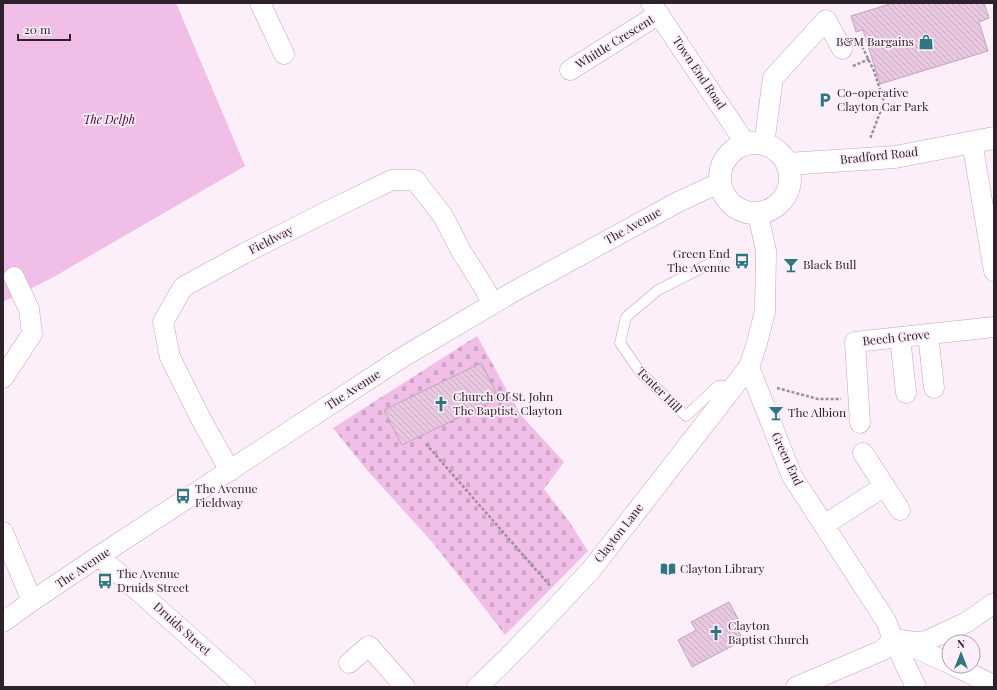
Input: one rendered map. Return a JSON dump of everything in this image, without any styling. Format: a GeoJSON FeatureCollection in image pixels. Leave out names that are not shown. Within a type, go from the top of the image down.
{"type":"FeatureCollection","features":[{"type":"Feature","properties":{"kind":"street"},"geometry":{"type":"LineString","coordinates":[[260,3],[284,54]]}},
{"type":"Feature","properties":{"kind":"street","name":"Whittle Crescent"},"geometry":{"type":"LineString","coordinates":[[570,70],[655,9]]}},
{"type":"Feature","properties":{"kind":"street","name":"Town End Road"},"geometry":{"type":"LineString","coordinates":[[655,9],[755,144]]}},
{"type":"Feature","properties":{"kind":"street"},"geometry":{"type":"LineString","coordinates":[[755,144],[773,78],[826,20],[850,44]]}},
{"type":"Feature","properties":{"kind":"street","name":"Bradford Road"},"geometry":{"type":"LineString","coordinates":[[787,164],[895,157],[994,138]]}},
{"type":"Feature","properties":{"kind":"street"},"geometry":{"type":"LineString","coordinates":[[972,142],[994,271]]}},
{"type":"Feature","properties":{"kind":"street"},"geometry":{"type":"LineString","coordinates":[[755,144],[773,148],[781,155],[787,164],[790,175],[789,186],[785,196],[778,205],[769,211],[758,214],[737,210],[728,203],[722,194],[719,183],[719,173],[728,154],[737,148],[755,144]]}},
{"type":"Feature","properties":{"kind":"street","name":"Fieldway"},"geometry":{"type":"LineString","coordinates":[[230,471],[201,419],[170,357],[163,322],[183,287],[245,253],[392,180],[416,180],[443,216],[461,251],[485,289],[492,304]]}},
{"type":"Feature","properties":{"kind":"street","name":"The Avenue"},"geometry":{"type":"LineString","coordinates":[[3,622],[100,556],[403,357],[513,292],[678,202],[719,183]]}},
{"type":"Feature","properties":{"kind":"street"},"geometry":{"type":"LineString","coordinates":[[752,375],[757,344],[765,311],[766,251],[758,214]]}},
{"type":"Feature","properties":{"kind":"street"},"geometry":{"type":"LineString","coordinates":[[3,378],[32,334],[29,309],[14,277]]}},
{"type":"Feature","properties":{"kind":"street","name":"Beech Grove"},"geometry":{"type":"LineString","coordinates":[[860,423],[855,342],[994,327]]}},
{"type":"Feature","properties":{"kind":"street"},"geometry":{"type":"LineString","coordinates":[[928,334],[934,388]]}},
{"type":"Feature","properties":{"kind":"street"},"geometry":{"type":"LineString","coordinates":[[900,337],[906,393]]}},
{"type":"Feature","properties":{"kind":"street","name":"Clayton Lane"},"geometry":{"type":"LineString","coordinates":[[477,687],[495,680],[563,600],[591,570],[734,386],[752,375]]}},
{"type":"Feature","properties":{"kind":"street","name":"Green End"},"geometry":{"type":"LineString","coordinates":[[752,375],[792,476],[886,621],[916,687]]}},
{"type":"Feature","properties":{"kind":"street"},"geometry":{"type":"LineString","coordinates":[[863,453],[900,510]]}},
{"type":"Feature","properties":{"kind":"street"},"geometry":{"type":"LineString","coordinates":[[824,525],[885,486]]}},
{"type":"Feature","properties":{"kind":"street"},"geometry":{"type":"LineString","coordinates":[[3,532],[32,602]]}},
{"type":"Feature","properties":{"kind":"street","name":"Druids Street"},"geometry":{"type":"LineString","coordinates":[[100,556],[246,687]]}},
{"type":"Feature","properties":{"kind":"street"},"geometry":{"type":"LineString","coordinates":[[893,639],[915,642],[926,641],[967,622],[994,603]]}},
{"type":"Feature","properties":{"kind":"street"},"geometry":{"type":"LineString","coordinates":[[893,639],[941,660]]}},
{"type":"Feature","properties":{"kind":"street"},"geometry":{"type":"LineString","coordinates":[[796,687],[824,682],[883,650],[893,639]]}},
{"type":"Feature","properties":{"kind":"street"},"geometry":{"type":"LineString","coordinates":[[349,663],[369,646],[405,687]]}},
{"type":"Feature","properties":{"kind":"street"},"geometry":{"type":"LineString","coordinates":[[971,674],[994,686]]}},
{"type":"Feature","properties":{"kind":"lane","name":"Tenter Hill"},"geometry":{"type":"LineString","coordinates":[[715,261],[658,290],[626,317],[620,343],[641,373],[686,416],[718,386],[734,386]]}},
{"type":"Feature","properties":{"kind":"path"},"geometry":{"type":"LineString","coordinates":[[850,44],[869,59],[884,102],[877,123],[861,160]]}},
{"type":"Feature","properties":{"kind":"path"},"geometry":{"type":"LineString","coordinates":[[850,67],[869,59]]}},
{"type":"Feature","properties":{"kind":"path"},"geometry":{"type":"LineString","coordinates":[[752,375],[818,399],[859,399]]}},
{"type":"Feature","properties":{"kind":"path"},"geometry":{"type":"LineString","coordinates":[[426,444],[563,600]]}},
{"type":"Feature","properties":{"kind":"green space","name":"The Delph"},"geometry":{"type":"Polygon","coordinates":[[[3,3],[176,3],[245,166],[50,279],[3,302],[3,3]]]}},
{"type":"Feature","properties":{"kind":"green space"},"geometry":{"type":"Polygon","coordinates":[[[477,336],[520,414],[564,462],[544,489],[568,520],[588,551],[505,635],[432,542],[366,469],[333,428],[477,336]]]}},
{"type":"Feature","properties":{"kind":"building","name":"B&M Bargains"},"geometry":{"type":"Polygon","coordinates":[[[893,3],[984,3],[989,18],[979,22],[988,51],[880,84],[863,30],[856,32],[851,16],[893,3]]]}},
{"type":"Feature","properties":{"kind":"building","name":"Church Of St. John The Baptist, Clayton"},"geometry":{"type":"Polygon","coordinates":[[[481,363],[499,398],[402,445],[384,410],[481,363]]]}},
{"type":"Feature","properties":{"kind":"building","name":"Clayton Baptist Church"},"geometry":{"type":"Polygon","coordinates":[[[729,602],[742,626],[737,629],[741,635],[733,640],[736,644],[692,667],[678,640],[696,630],[691,622],[729,602]]]}},
{"type":"Feature","properties":{"kind":"place","name":"B&M Bargains"},"geometry":{"type":"Point","coordinates":[926,42]}},
{"type":"Feature","properties":{"kind":"place","name":"Co-operative Clayton Car Park"},"geometry":{"type":"Point","coordinates":[825,100]}},
{"type":"Feature","properties":{"kind":"place","name":"Green End The Avenue"},"geometry":{"type":"Point","coordinates":[742,261]}},
{"type":"Feature","properties":{"kind":"place","name":"Black Bull"},"geometry":{"type":"Point","coordinates":[791,265]}},
{"type":"Feature","properties":{"kind":"place","name":"Church Of St. John The Baptist, Clayton"},"geometry":{"type":"Point","coordinates":[441,404]}},
{"type":"Feature","properties":{"kind":"place","name":"The Albion"},"geometry":{"type":"Point","coordinates":[776,413]}},
{"type":"Feature","properties":{"kind":"place","name":"The Avenue Fieldway"},"geometry":{"type":"Point","coordinates":[183,496]}},
{"type":"Feature","properties":{"kind":"place","name":"Clayton Library"},"geometry":{"type":"Point","coordinates":[668,569]}},
{"type":"Feature","properties":{"kind":"place","name":"The Avenue Druids Street"},"geometry":{"type":"Point","coordinates":[105,581]}},
{"type":"Feature","properties":{"kind":"place","name":"Clayton Baptist Church"},"geometry":{"type":"Point","coordinates":[716,633]}}]}
